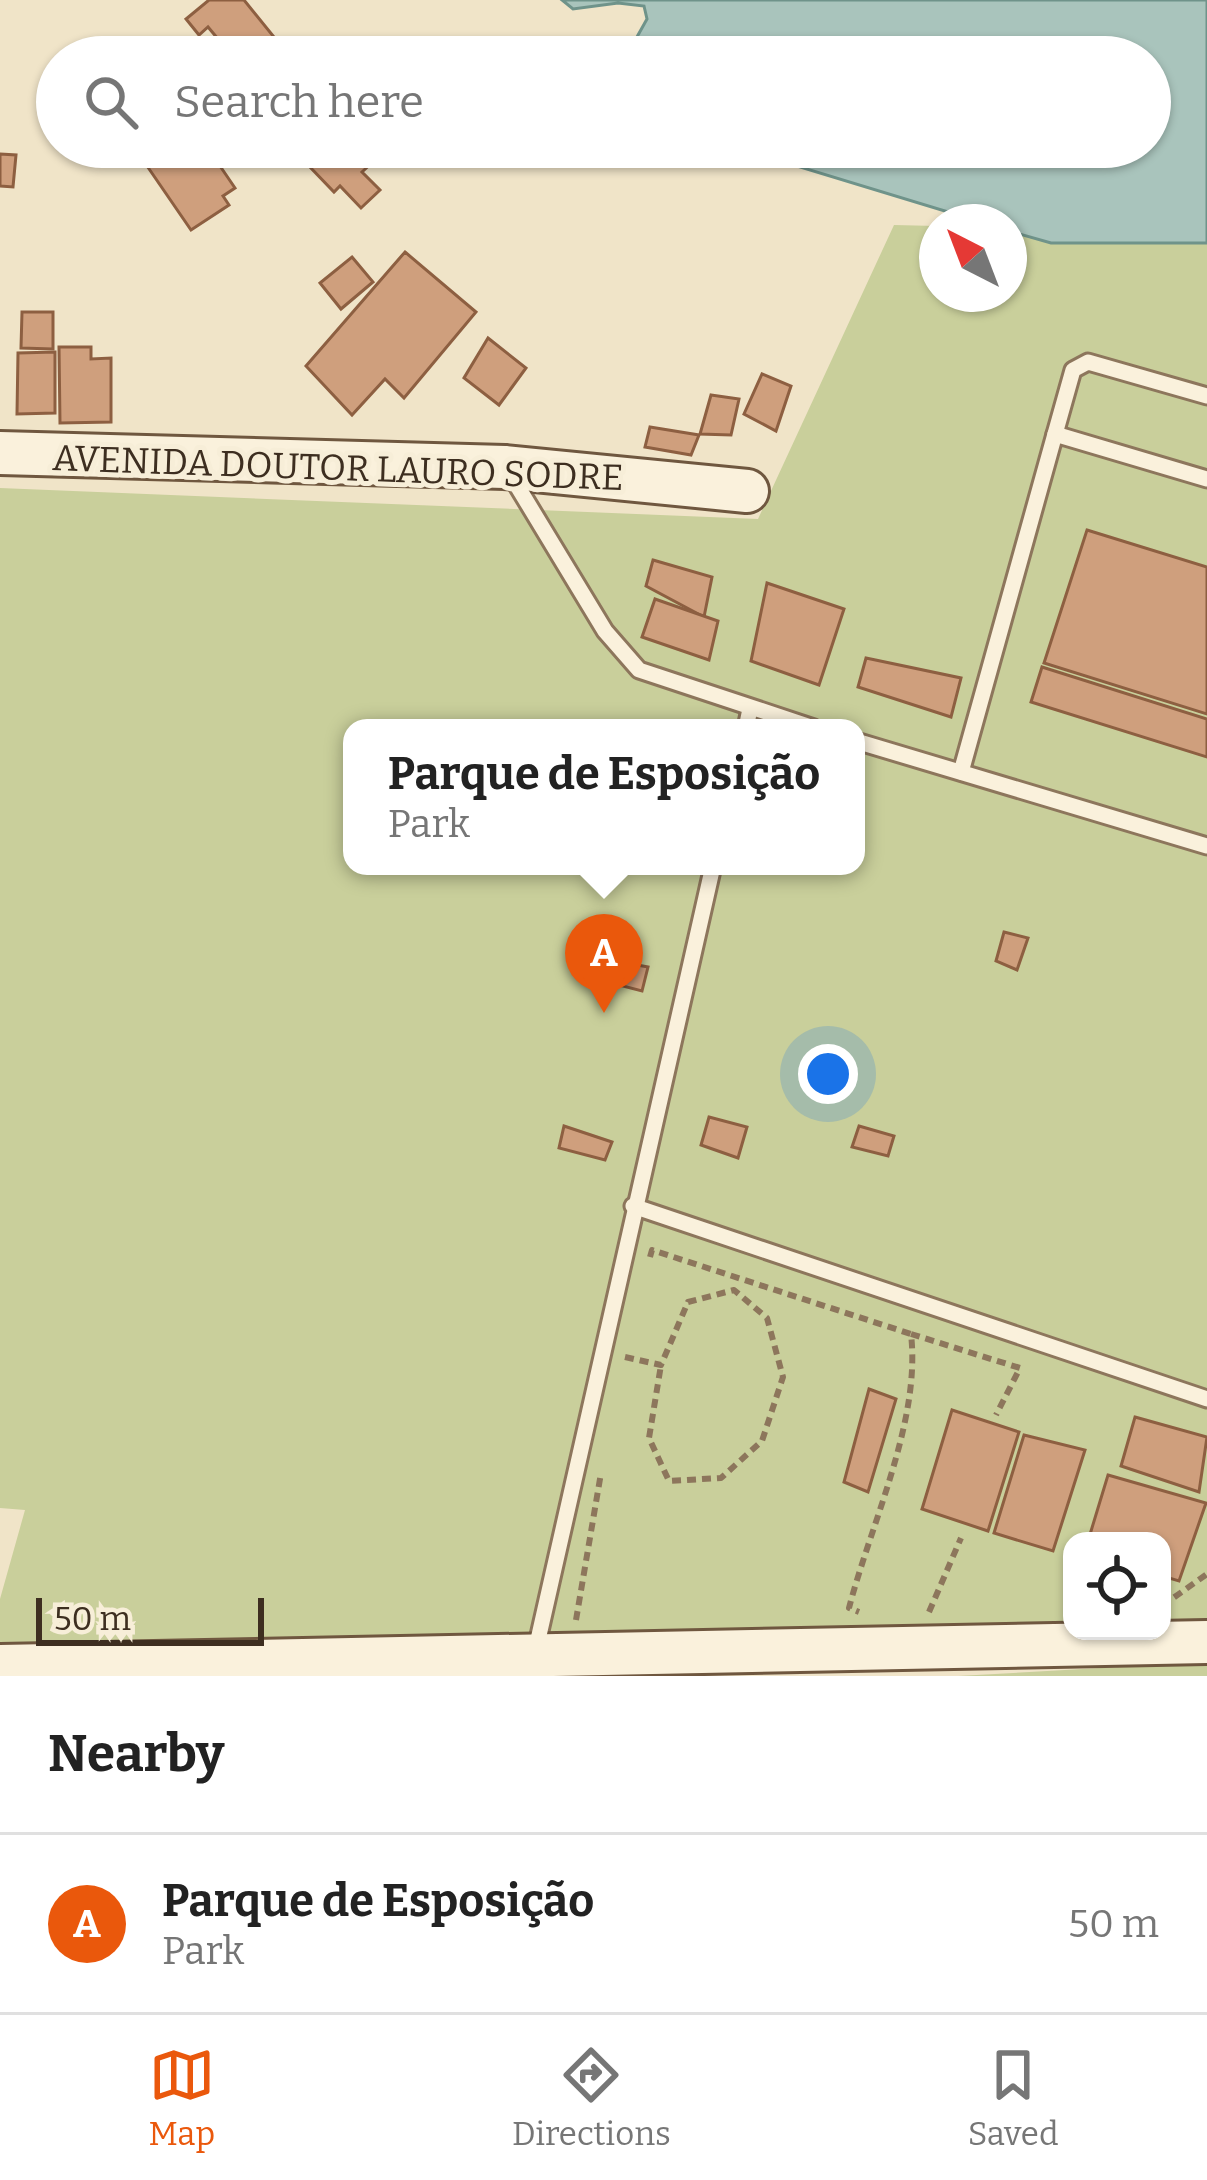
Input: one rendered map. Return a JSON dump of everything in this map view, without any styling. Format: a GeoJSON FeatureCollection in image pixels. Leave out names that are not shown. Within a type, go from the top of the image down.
{"type":"FeatureCollection","features":[{"type":"Feature","properties":{"kind":"street","name":"AVENIDA DOUTOR LAURO SODRE"},"geometry":{"type":"LineString","coordinates":[[0,453],[505,467],[747,491]]}},
{"type":"Feature","properties":{"kind":"street"},"geometry":{"type":"LineString","coordinates":[[0,1666],[1207,1642]]}},
{"type":"Feature","properties":{"kind":"lane"},"geometry":{"type":"LineString","coordinates":[[961,772],[1073,370],[1088,362],[1207,397]]}},
{"type":"Feature","properties":{"kind":"lane"},"geometry":{"type":"LineString","coordinates":[[1055,434],[1207,479]]}},
{"type":"Feature","properties":{"kind":"lane"},"geometry":{"type":"LineString","coordinates":[[505,467],[620,653],[664,681],[784,719]]}},
{"type":"Feature","properties":{"kind":"lane"},"geometry":{"type":"LineString","coordinates":[[748,719],[750,709]]}},
{"type":"Feature","properties":{"kind":"lane"},"geometry":{"type":"LineString","coordinates":[[865,744],[1207,847]]}},
{"type":"Feature","properties":{"kind":"lane"},"geometry":{"type":"LineString","coordinates":[[535,1655],[711,875]]}},
{"type":"Feature","properties":{"kind":"lane"},"geometry":{"type":"LineString","coordinates":[[633,1206],[1207,1399]]}},
{"type":"Feature","properties":{"kind":"path"},"geometry":{"type":"LineString","coordinates":[[647,1272],[652,1250],[1020,1368],[996,1415]]}},
{"type":"Feature","properties":{"kind":"path"},"geometry":{"type":"LineString","coordinates":[[734,1290],[767,1318],[783,1377],[762,1442],[721,1478],[669,1481],[649,1438],[661,1365],[688,1302],[734,1290]]}},
{"type":"Feature","properties":{"kind":"path"},"geometry":{"type":"LineString","coordinates":[[849,1608],[900,1440],[914,1363],[911,1334]]}},
{"type":"Feature","properties":{"kind":"path"},"geometry":{"type":"LineString","coordinates":[[630,1336],[625,1358],[661,1365]]}},
{"type":"Feature","properties":{"kind":"path"},"geometry":{"type":"LineString","coordinates":[[594,1625],[576,1622],[602,1466]]}},
{"type":"Feature","properties":{"kind":"path"},"geometry":{"type":"LineString","coordinates":[[927,1617],[961,1538]]}},
{"type":"Feature","properties":{"kind":"path"},"geometry":{"type":"LineString","coordinates":[[1171,1600],[1207,1574]]}},
{"type":"Feature","properties":{"kind":"path"},"geometry":{"type":"LineString","coordinates":[[830,1611],[849,1608],[869,1615]]}},
{"type":"Feature","properties":{"kind":"green space"},"geometry":{"type":"Polygon","coordinates":[[[894,225],[919,226],[919,312],[1027,312],[1027,227],[1207,230],[1207,1632],[1171,1633],[1171,1532],[1063,1532],[1063,1637],[0,1676],[0,1599],[25,1510],[0,1508],[0,488],[758,519],[894,225]]]}},
{"type":"Feature","properties":{"kind":"green space"},"geometry":{"type":"Polygon","coordinates":[[[1207,1662],[1207,1676],[958,1676],[1207,1662]]]}},
{"type":"Feature","properties":{"kind":"water"},"geometry":{"type":"Polygon","coordinates":[[[562,0],[1207,0],[1207,243],[1051,243],[1027,236],[1027,204],[922,204],[803,168],[1171,168],[1171,36],[638,36],[647,19],[644,6],[618,3],[573,9],[562,0]]]}},
{"type":"Feature","properties":{"kind":"building"},"geometry":{"type":"Polygon","coordinates":[[[209,0],[244,0],[273,36],[216,36],[208,27],[199,35],[186,19],[209,0]]]}},
{"type":"Feature","properties":{"kind":"building"},"geometry":{"type":"Polygon","coordinates":[[[0,154],[16,155],[13,187],[0,186],[0,154]]]}},
{"type":"Feature","properties":{"kind":"building"},"geometry":{"type":"Polygon","coordinates":[[[148,168],[221,168],[235,188],[223,196],[229,205],[191,230],[148,168]]]}},
{"type":"Feature","properties":{"kind":"building"},"geometry":{"type":"Polygon","coordinates":[[[311,168],[366,168],[362,172],[380,190],[361,208],[340,186],[334,192],[311,168]]]}},
{"type":"Feature","properties":{"kind":"building"},"geometry":{"type":"Polygon","coordinates":[[[405,252],[476,312],[404,398],[385,379],[352,415],[306,366],[405,252]]]}},
{"type":"Feature","properties":{"kind":"building"},"geometry":{"type":"Polygon","coordinates":[[[352,257],[373,282],[341,309],[320,283],[352,257]]]}},
{"type":"Feature","properties":{"kind":"building"},"geometry":{"type":"Polygon","coordinates":[[[22,312],[53,312],[53,349],[21,348],[22,312]]]}},
{"type":"Feature","properties":{"kind":"building"},"geometry":{"type":"Polygon","coordinates":[[[488,338],[526,368],[499,405],[464,378],[488,338]]]}},
{"type":"Feature","properties":{"kind":"building"},"geometry":{"type":"Polygon","coordinates":[[[59,347],[91,347],[91,359],[111,358],[111,422],[60,423],[59,347]]]}},
{"type":"Feature","properties":{"kind":"building"},"geometry":{"type":"Polygon","coordinates":[[[55,352],[55,413],[17,414],[18,353],[55,352]]]}},
{"type":"Feature","properties":{"kind":"building"},"geometry":{"type":"Polygon","coordinates":[[[762,374],[791,386],[776,431],[744,414],[762,374]]]}},
{"type":"Feature","properties":{"kind":"building"},"geometry":{"type":"Polygon","coordinates":[[[711,395],[739,399],[731,435],[700,434],[711,395]]]}},
{"type":"Feature","properties":{"kind":"building"},"geometry":{"type":"Polygon","coordinates":[[[650,427],[699,435],[691,455],[645,447],[650,427]]]}},
{"type":"Feature","properties":{"kind":"building"},"geometry":{"type":"Polygon","coordinates":[[[1087,530],[1207,567],[1207,714],[1044,663],[1087,530]]]}},
{"type":"Feature","properties":{"kind":"building"},"geometry":{"type":"Polygon","coordinates":[[[653,560],[712,577],[704,617],[646,586],[653,560]]]}},
{"type":"Feature","properties":{"kind":"building"},"geometry":{"type":"Polygon","coordinates":[[[767,583],[844,609],[819,685],[751,661],[767,583]]]}},
{"type":"Feature","properties":{"kind":"building"},"geometry":{"type":"Polygon","coordinates":[[[655,599],[718,621],[709,660],[642,637],[655,599]]]}},
{"type":"Feature","properties":{"kind":"building"},"geometry":{"type":"Polygon","coordinates":[[[866,658],[961,678],[951,717],[858,687],[866,658]]]}},
{"type":"Feature","properties":{"kind":"building"},"geometry":{"type":"Polygon","coordinates":[[[1042,667],[1207,719],[1207,757],[1031,702],[1042,667]]]}},
{"type":"Feature","properties":{"kind":"building"},"geometry":{"type":"Polygon","coordinates":[[[1004,932],[1028,938],[1017,970],[996,961],[1004,932]]]}},
{"type":"Feature","properties":{"kind":"building"},"geometry":{"type":"Polygon","coordinates":[[[621,962],[648,967],[642,991],[615,984],[621,962]]]}},
{"type":"Feature","properties":{"kind":"building"},"geometry":{"type":"Polygon","coordinates":[[[709,1117],[747,1127],[738,1158],[701,1145],[709,1117]]]}},
{"type":"Feature","properties":{"kind":"building"},"geometry":{"type":"Polygon","coordinates":[[[564,1126],[612,1142],[605,1160],[559,1148],[564,1126]]]}},
{"type":"Feature","properties":{"kind":"building"},"geometry":{"type":"Polygon","coordinates":[[[859,1126],[894,1136],[888,1156],[852,1147],[859,1126]]]}},
{"type":"Feature","properties":{"kind":"building"},"geometry":{"type":"Polygon","coordinates":[[[869,1389],[896,1399],[868,1492],[844,1482],[869,1389]]]}},
{"type":"Feature","properties":{"kind":"building"},"geometry":{"type":"Polygon","coordinates":[[[952,1410],[1019,1432],[988,1531],[922,1509],[952,1410]]]}},
{"type":"Feature","properties":{"kind":"building"},"geometry":{"type":"Polygon","coordinates":[[[1135,1417],[1207,1437],[1199,1492],[1121,1466],[1135,1417]]]}},
{"type":"Feature","properties":{"kind":"building"},"geometry":{"type":"Polygon","coordinates":[[[1024,1435],[1085,1450],[1053,1551],[994,1533],[1024,1435]]]}},
{"type":"Feature","properties":{"kind":"building"},"geometry":{"type":"Polygon","coordinates":[[[1108,1475],[1206,1503],[1179,1581],[1171,1579],[1171,1532],[1091,1532],[1108,1475]]]}},
{"type":"Feature","properties":{"kind":"place","name":"Parque de Esposição"},"geometry":{"type":"Point","coordinates":[604,1013]}}]}
